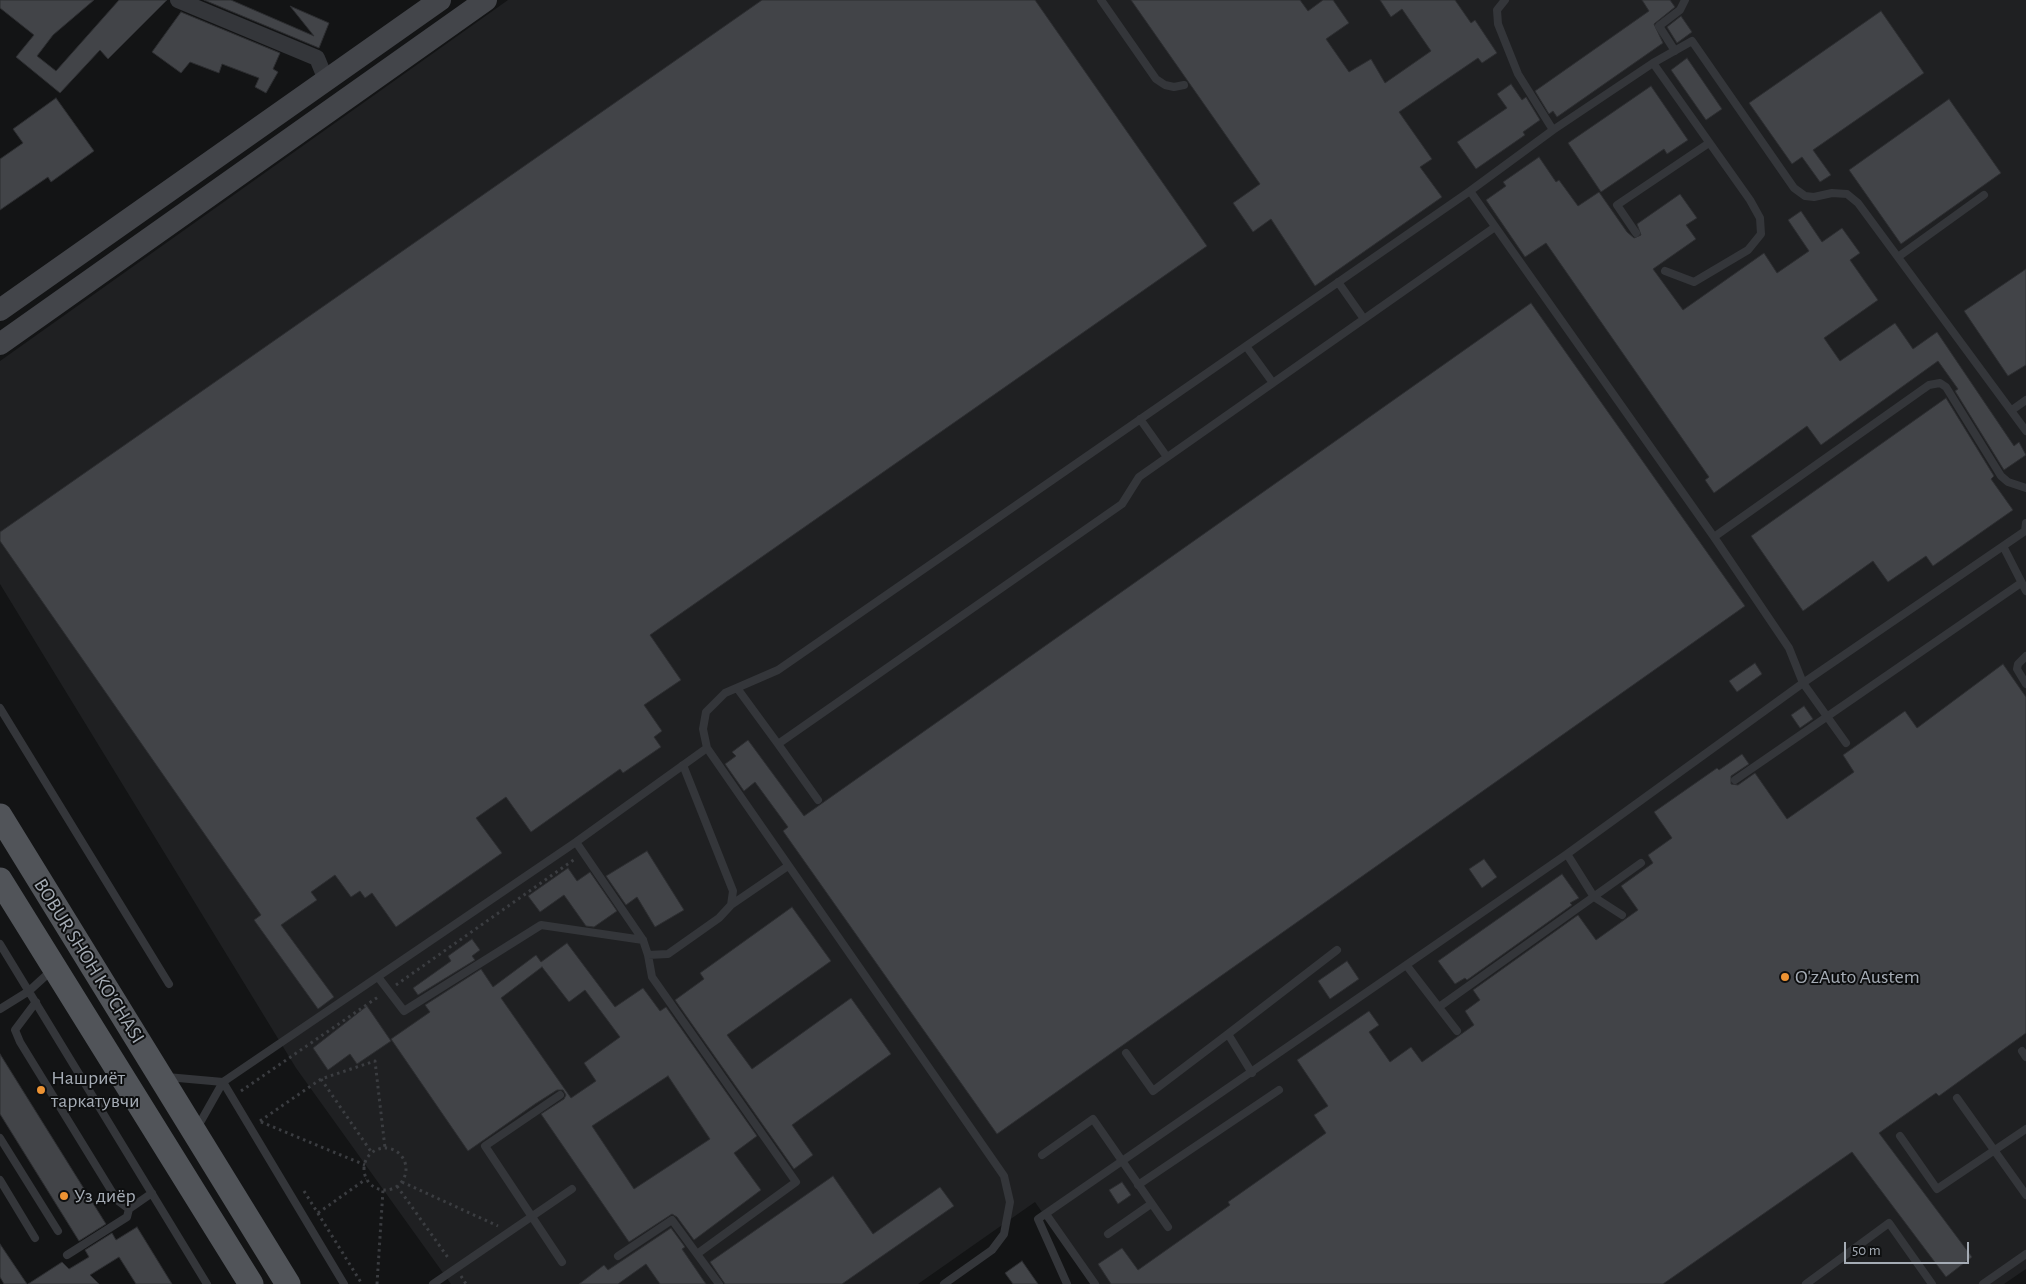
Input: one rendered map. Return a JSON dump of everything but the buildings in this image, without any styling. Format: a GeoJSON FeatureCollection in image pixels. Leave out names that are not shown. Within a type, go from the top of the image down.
{"type":"FeatureCollection","features":[{"type":"Feature","properties":{"kind":"main road"},"geometry":{"type":"LineString","coordinates":[[0,310],[440,0]]}},
{"type":"Feature","properties":{"kind":"main road"},"geometry":{"type":"LineString","coordinates":[[0,344],[486,0]]}},
{"type":"Feature","properties":{"kind":"main road"},"geometry":{"type":"LineString","coordinates":[[306,94],[322,116]]}},
{"type":"Feature","properties":{"kind":"main road","name":"BOBUR SHOH KO'CHASI"},"geometry":{"type":"LineString","coordinates":[[0,816],[288,1284]]}},
{"type":"Feature","properties":{"kind":"main road","name":"BOBUR SHOH KO'CHASI"},"geometry":{"type":"LineString","coordinates":[[0,880],[251,1284]]}},
{"type":"Feature","properties":{"kind":"street"},"geometry":{"type":"LineString","coordinates":[[178,0],[317,58],[326,80]]}},
{"type":"Feature","properties":{"kind":"lane"},"geometry":{"type":"LineString","coordinates":[[1101,0],[1156,79],[1165,85],[1174,87],[1184,86]]}},
{"type":"Feature","properties":{"kind":"lane"},"geometry":{"type":"LineString","coordinates":[[1505,0],[1498,10],[1498,24],[1518,74],[1553,130]]}},
{"type":"Feature","properties":{"kind":"lane"},"geometry":{"type":"LineString","coordinates":[[1674,51],[1659,26],[1680,10],[1685,0]]}},
{"type":"Feature","properties":{"kind":"lane"},"geometry":{"type":"LineString","coordinates":[[944,1284],[992,1250],[1004,1234],[1010,1202],[1004,1176],[707,748],[703,729],[706,712],[725,693],[778,670],[1470,191],[1553,130],[1653,63],[1692,42],[1794,188],[1804,196],[1814,197],[1832,192],[1847,194],[1858,203],[2026,431]]}},
{"type":"Feature","properties":{"kind":"lane"},"geometry":{"type":"LineString","coordinates":[[1653,63],[1750,200],[1760,218],[1761,234],[1748,250],[1694,282],[1665,271]]}},
{"type":"Feature","properties":{"kind":"lane"},"geometry":{"type":"LineString","coordinates":[[1636,233],[1617,205],[1709,143]]}},
{"type":"Feature","properties":{"kind":"lane"},"geometry":{"type":"LineString","coordinates":[[1470,191],[1714,537],[1789,648],[1803,683],[1846,743]]}},
{"type":"Feature","properties":{"kind":"lane"},"geometry":{"type":"LineString","coordinates":[[1898,257],[1984,195]]}},
{"type":"Feature","properties":{"kind":"lane"},"geometry":{"type":"LineString","coordinates":[[778,744],[1122,504],[1139,476],[1495,227]]}},
{"type":"Feature","properties":{"kind":"lane"},"geometry":{"type":"LineString","coordinates":[[1338,282],[1364,319]]}},
{"type":"Feature","properties":{"kind":"lane"},"geometry":{"type":"LineString","coordinates":[[1246,346],[1273,383]]}},
{"type":"Feature","properties":{"kind":"lane"},"geometry":{"type":"LineString","coordinates":[[1714,537],[1929,385],[1940,383],[1946,387],[2001,476],[2008,482],[2026,488]]}},
{"type":"Feature","properties":{"kind":"lane"},"geometry":{"type":"LineString","coordinates":[[2012,410],[2026,400]]}},
{"type":"Feature","properties":{"kind":"lane"},"geometry":{"type":"LineString","coordinates":[[1140,419],[1167,457]]}},
{"type":"Feature","properties":{"kind":"lane"},"geometry":{"type":"LineString","coordinates":[[1067,1284],[1038,1219],[1567,854],[1803,683],[2025,531],[2026,523]]}},
{"type":"Feature","properties":{"kind":"lane"},"geometry":{"type":"LineString","coordinates":[[2003,546],[2026,591]]}},
{"type":"Feature","properties":{"kind":"lane"},"geometry":{"type":"LineString","coordinates":[[1735,780],[2021,583]]}},
{"type":"Feature","properties":{"kind":"lane"},"geometry":{"type":"LineString","coordinates":[[2026,656],[2018,664],[2017,669],[2026,684]]}},
{"type":"Feature","properties":{"kind":"lane"},"geometry":{"type":"LineString","coordinates":[[736,688],[818,800]]}},
{"type":"Feature","properties":{"kind":"lane"},"geometry":{"type":"LineString","coordinates":[[0,708],[169,984]]}},
{"type":"Feature","properties":{"kind":"lane"},"geometry":{"type":"LineString","coordinates":[[194,1132],[223,1082],[576,842],[707,748]]}},
{"type":"Feature","properties":{"kind":"lane"},"geometry":{"type":"LineString","coordinates":[[683,766],[733,891],[731,905]]}},
{"type":"Feature","properties":{"kind":"lane"},"geometry":{"type":"LineString","coordinates":[[576,842],[643,940],[652,978],[796,1182],[697,1254]]}},
{"type":"Feature","properties":{"kind":"lane"},"geometry":{"type":"LineString","coordinates":[[1567,854],[1594,897],[1622,915]]}},
{"type":"Feature","properties":{"kind":"lane"},"geometry":{"type":"LineString","coordinates":[[1439,1008],[1641,863]]}},
{"type":"Feature","properties":{"kind":"lane"},"geometry":{"type":"LineString","coordinates":[[648,956],[668,954],[719,918],[731,905],[788,866]]}},
{"type":"Feature","properties":{"kind":"lane"},"geometry":{"type":"LineString","coordinates":[[378,977],[404,1011],[540,926],[643,940]]}},
{"type":"Feature","properties":{"kind":"lane"},"geometry":{"type":"LineString","coordinates":[[0,944],[208,1284]]}},
{"type":"Feature","properties":{"kind":"lane"},"geometry":{"type":"LineString","coordinates":[[1126,1053],[1153,1090],[1338,950]]}},
{"type":"Feature","properties":{"kind":"lane"},"geometry":{"type":"LineString","coordinates":[[1407,966],[1457,1031]]}},
{"type":"Feature","properties":{"kind":"lane"},"geometry":{"type":"LineString","coordinates":[[0,1009],[29,991],[54,968]]}},
{"type":"Feature","properties":{"kind":"lane"},"geometry":{"type":"LineString","coordinates":[[36,1002],[16,1030],[20,1042],[117,1200],[129,1209]]}},
{"type":"Feature","properties":{"kind":"lane"},"geometry":{"type":"LineString","coordinates":[[1228,1034],[1252,1073]]}},
{"type":"Feature","properties":{"kind":"lane"},"geometry":{"type":"LineString","coordinates":[[160,1077],[223,1082]]}},
{"type":"Feature","properties":{"kind":"lane"},"geometry":{"type":"LineString","coordinates":[[223,1082],[344,1284]]}},
{"type":"Feature","properties":{"kind":"lane"},"geometry":{"type":"LineString","coordinates":[[1138,1185],[1279,1090]]}},
{"type":"Feature","properties":{"kind":"lane"},"geometry":{"type":"LineString","coordinates":[[560,1094],[485,1146],[562,1262]]}},
{"type":"Feature","properties":{"kind":"lane"},"geometry":{"type":"LineString","coordinates":[[1956,1098],[2026,1195]]}},
{"type":"Feature","properties":{"kind":"lane"},"geometry":{"type":"LineString","coordinates":[[1042,1155],[1093,1120],[1168,1227]]}},
{"type":"Feature","properties":{"kind":"lane"},"geometry":{"type":"LineString","coordinates":[[1900,1136],[1938,1189],[2026,1128]]}},
{"type":"Feature","properties":{"kind":"lane"},"geometry":{"type":"LineString","coordinates":[[0,1138],[58,1231]]}},
{"type":"Feature","properties":{"kind":"lane"},"geometry":{"type":"LineString","coordinates":[[0,1180],[35,1238]]}},
{"type":"Feature","properties":{"kind":"lane"},"geometry":{"type":"LineString","coordinates":[[433,1284],[572,1189]]}},
{"type":"Feature","properties":{"kind":"lane"},"geometry":{"type":"LineString","coordinates":[[67,1255],[127,1217],[129,1209],[152,1194]]}},
{"type":"Feature","properties":{"kind":"lane"},"geometry":{"type":"LineString","coordinates":[[1108,1234],[1151,1204]]}},
{"type":"Feature","properties":{"kind":"lane"},"geometry":{"type":"LineString","coordinates":[[1046,1214],[1095,1284]]}},
{"type":"Feature","properties":{"kind":"lane"},"geometry":{"type":"LineString","coordinates":[[618,1256],[672,1220],[719,1284]]}},
{"type":"Feature","properties":{"kind":"lane"},"geometry":{"type":"LineString","coordinates":[[1806,1284],[1889,1223],[1932,1284]]}},
{"type":"Feature","properties":{"kind":"lane"},"geometry":{"type":"LineString","coordinates":[[1983,1284],[2026,1254]]}},
{"type":"Feature","properties":{"kind":"path"},"geometry":{"type":"LineString","coordinates":[[246,1098],[241,1091],[584,853]]}},
{"type":"Feature","properties":{"kind":"path"},"geometry":{"type":"LineString","coordinates":[[260,1121],[321,1079],[375,1061],[385,1148]]}},
{"type":"Feature","properties":{"kind":"path"},"geometry":{"type":"LineString","coordinates":[[321,1079],[372,1153]]}},
{"type":"Feature","properties":{"kind":"path"},"geometry":{"type":"LineString","coordinates":[[255,1114],[265,1130]]}},
{"type":"Feature","properties":{"kind":"path"},"geometry":{"type":"LineString","coordinates":[[260,1121],[364,1164]]}},
{"type":"Feature","properties":{"kind":"path"},"geometry":{"type":"LineString","coordinates":[[385,1148],[392,1149],[402,1157],[406,1170],[402,1182],[397,1186],[383,1190],[376,1188],[366,1178],[364,1164],[372,1153],[385,1148]]}},
{"type":"Feature","properties":{"kind":"path"},"geometry":{"type":"LineString","coordinates":[[306,1221],[366,1178]]}},
{"type":"Feature","properties":{"kind":"path"},"geometry":{"type":"LineString","coordinates":[[402,1182],[510,1231]]}},
{"type":"Feature","properties":{"kind":"path"},"geometry":{"type":"LineString","coordinates":[[397,1186],[466,1284]]}},
{"type":"Feature","properties":{"kind":"path"},"geometry":{"type":"LineString","coordinates":[[302,1188],[362,1284]]}},
{"type":"Feature","properties":{"kind":"path"},"geometry":{"type":"LineString","coordinates":[[377,1284],[383,1190]]}},
{"type":"Feature","properties":{"kind":"shaded area"},"geometry":{"type":"Polygon","coordinates":[[[508,0],[2026,0],[2026,1269],[2004,1284],[1092,1284],[1035,1202],[918,1284],[451,1284],[296,1068],[0,584],[0,361],[508,0]]]}},
{"type":"Feature","properties":{"kind":"place","name":"O'zAuto Austem"},"geometry":{"type":"Point","coordinates":[1785,977]}},
{"type":"Feature","properties":{"kind":"place","name":"Нашриёт таркатувчи"},"geometry":{"type":"Point","coordinates":[41,1090]}},
{"type":"Feature","properties":{"kind":"place","name":"Уз диёр"},"geometry":{"type":"Point","coordinates":[64,1196]}}]}
